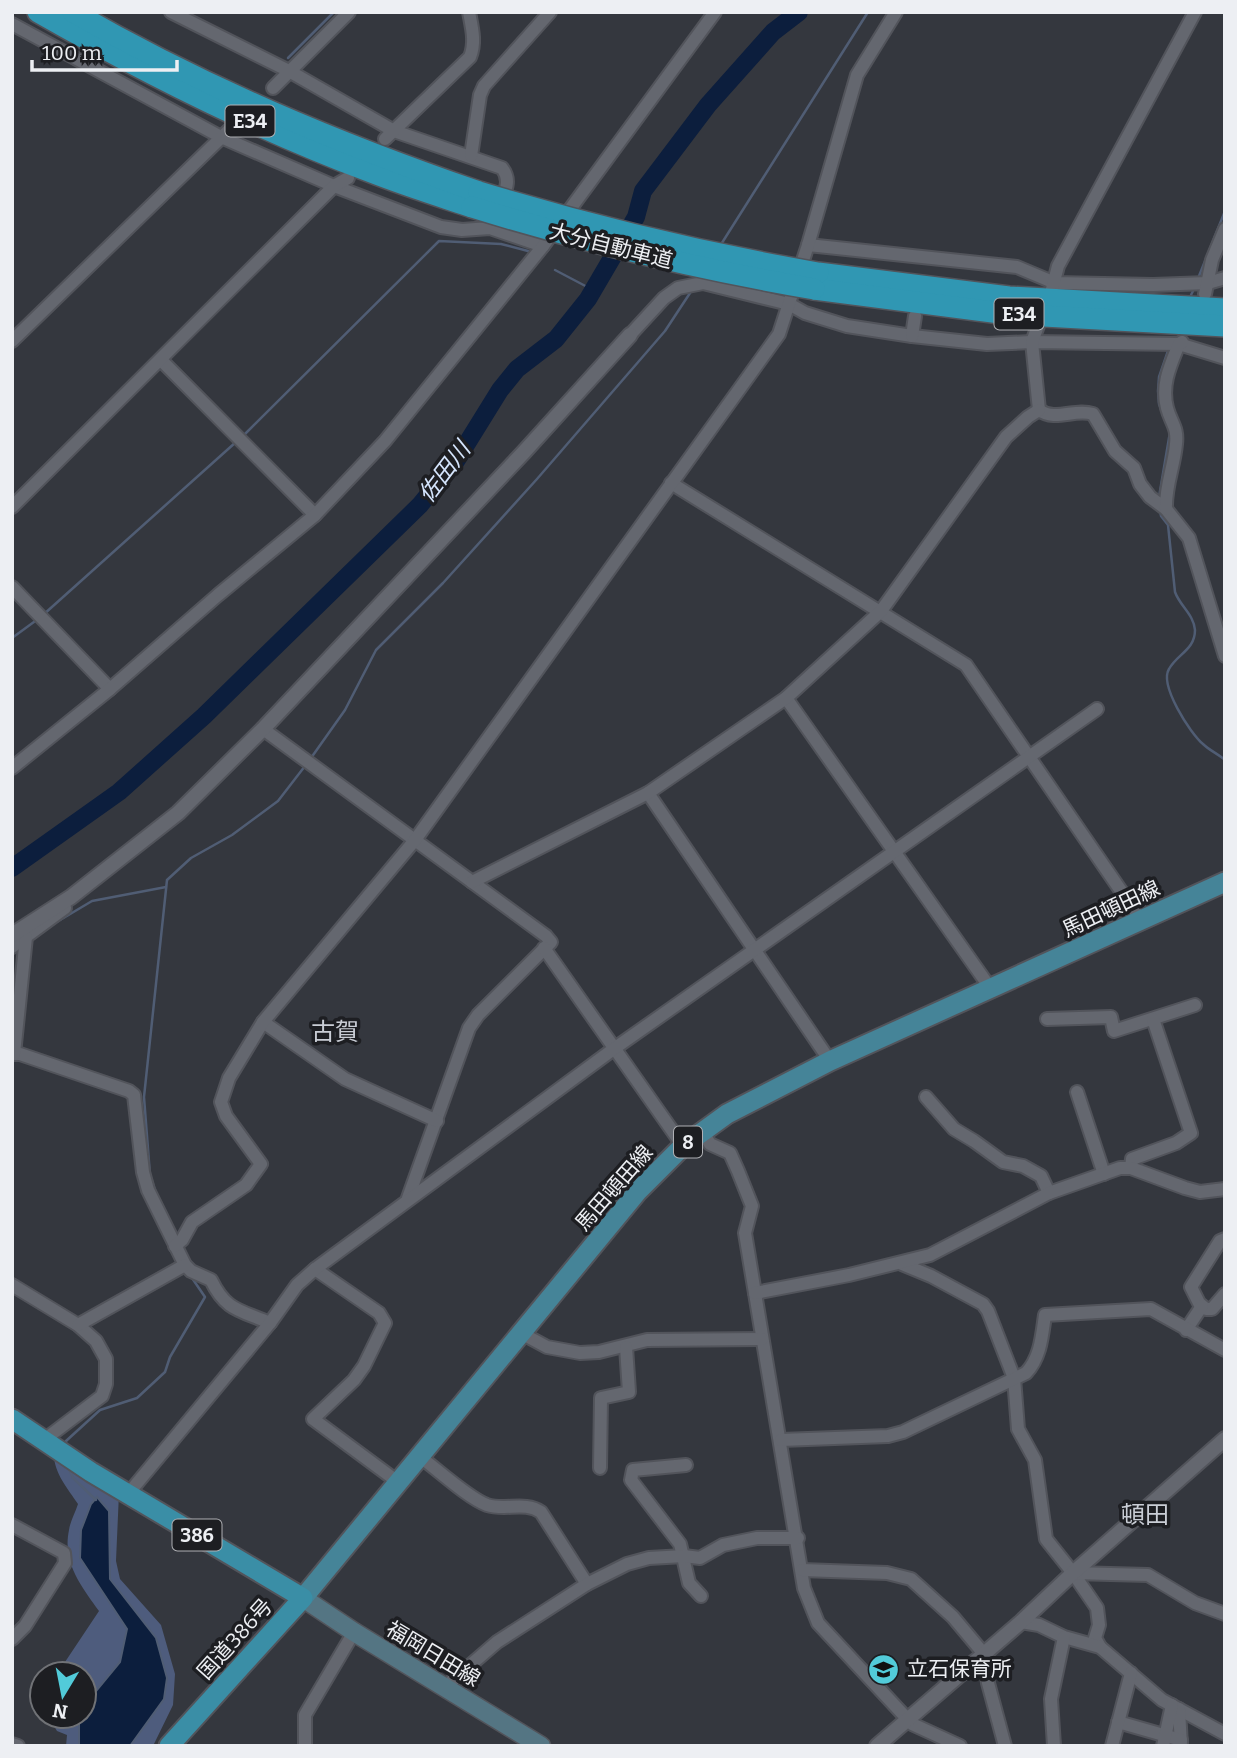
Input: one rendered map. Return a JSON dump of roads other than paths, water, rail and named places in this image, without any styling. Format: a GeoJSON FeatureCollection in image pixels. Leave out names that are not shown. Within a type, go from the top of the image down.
{"type":"FeatureCollection","features":[{"type":"Feature","properties":{"kind":"highway","name":"大分自動車道"},"geometry":{"type":"LineString","coordinates":[[38,12],[107,51],[218,107],[360,168],[476,200],[816,281],[1008,314],[1225,326]]}},
{"type":"Feature","properties":{"kind":"highway","name":"大分自動車道"},"geometry":{"type":"LineString","coordinates":[[73,12],[215,87],[476,200]]}},
{"type":"Feature","properties":{"kind":"highway","name":"大分自動車道"},"geometry":{"type":"LineString","coordinates":[[816,281],[1009,297],[1225,309]]}},
{"type":"Feature","properties":{"kind":"highway","name":"国道386号"},"geometry":{"type":"LineString","coordinates":[[12,1419],[91,1472],[303,1598],[169,1746]]}},
{"type":"Feature","properties":{"kind":"main road","name":"馬田頓田線"},"geometry":{"type":"LineString","coordinates":[[303,1598],[638,1191],[702,1131],[727,1114],[830,1061],[1225,882]]}},
{"type":"Feature","properties":{"kind":"main road","name":"福岡日田線"},"geometry":{"type":"LineString","coordinates":[[303,1598],[541,1746]]}},
{"type":"Feature","properties":{"kind":"street"},"geometry":{"type":"LineString","coordinates":[[171,12],[289,71],[390,135],[471,156],[502,168],[507,174],[508,186],[490,228]]}},
{"type":"Feature","properties":{"kind":"street"},"geometry":{"type":"LineString","coordinates":[[273,88],[349,12]]}},
{"type":"Feature","properties":{"kind":"street"},"geometry":{"type":"LineString","coordinates":[[390,135],[470,57],[474,48],[474,35],[469,12]]}},
{"type":"Feature","properties":{"kind":"street"},"geometry":{"type":"LineString","coordinates":[[471,156],[480,94],[484,86],[550,12]]}},
{"type":"Feature","properties":{"kind":"street"},"geometry":{"type":"LineString","coordinates":[[12,768],[110,689],[315,515],[385,441],[543,246],[715,12]]}},
{"type":"Feature","properties":{"kind":"street"},"geometry":{"type":"LineString","coordinates":[[175,1246],[183,1241],[192,1222],[246,1185],[261,1164],[226,1116],[221,1102],[229,1078],[263,1022],[415,840],[779,334],[808,245],[857,75],[896,12]]}},
{"type":"Feature","properties":{"kind":"street"},"geometry":{"type":"LineString","coordinates":[[1054,286],[1058,266],[1195,12]]}},
{"type":"Feature","properties":{"kind":"street"},"geometry":{"type":"LineString","coordinates":[[12,24],[334,186],[441,227],[462,230],[490,228],[543,246]]}},
{"type":"Feature","properties":{"kind":"street"},"geometry":{"type":"LineString","coordinates":[[12,341],[225,133]]}},
{"type":"Feature","properties":{"kind":"street"},"geometry":{"type":"LineString","coordinates":[[12,507],[334,186],[348,178]]}},
{"type":"Feature","properties":{"kind":"street"},"geometry":{"type":"LineString","coordinates":[[1201,286],[1225,229]]}},
{"type":"Feature","properties":{"kind":"street"},"geometry":{"type":"LineString","coordinates":[[808,245],[922,264],[1017,267],[1054,286],[1201,286],[1225,278]]}},
{"type":"Feature","properties":{"kind":"street"},"geometry":{"type":"LineString","coordinates":[[270,1322],[228,1306],[211,1280],[191,1271],[185,1265],[148,1190],[143,1172],[134,1095],[129,1091],[13,1054],[20,941],[178,813],[263,729],[524,452],[664,298],[678,288],[703,283],[789,304],[805,313],[847,326],[912,336],[987,344],[1177,343],[1225,358]]}},
{"type":"Feature","properties":{"kind":"street"},"geometry":{"type":"LineString","coordinates":[[912,336],[915,316]]}},
{"type":"Feature","properties":{"kind":"street"},"geometry":{"type":"LineString","coordinates":[[1039,410],[1032,342],[1040,323]]}},
{"type":"Feature","properties":{"kind":"street"},"geometry":{"type":"LineString","coordinates":[[1162,507],[1176,445],[1176,428],[1167,411],[1165,383],[1177,343]]}},
{"type":"Feature","properties":{"kind":"street"},"geometry":{"type":"LineString","coordinates":[[161,360],[315,515]]}},
{"type":"Feature","properties":{"kind":"street"},"geometry":{"type":"LineString","coordinates":[[1039,410],[1050,415],[1085,412],[1093,414],[1115,451],[1134,468],[1140,484],[1189,538],[1225,656]]}},
{"type":"Feature","properties":{"kind":"street"},"geometry":{"type":"LineString","coordinates":[[472,882],[648,793],[786,698],[881,611],[1006,438],[1028,416],[1039,410]]}},
{"type":"Feature","properties":{"kind":"street"},"geometry":{"type":"LineString","coordinates":[[671,483],[966,665],[1141,920]]}},
{"type":"Feature","properties":{"kind":"street"},"geometry":{"type":"LineString","coordinates":[[12,587],[110,689]]}},
{"type":"Feature","properties":{"kind":"street"},"geometry":{"type":"LineString","coordinates":[[786,698],[991,989]]}},
{"type":"Feature","properties":{"kind":"street"},"geometry":{"type":"LineString","coordinates":[[128,1494],[298,1285],[314,1269],[615,1048],[1097,709]]}},
{"type":"Feature","properties":{"kind":"street"},"geometry":{"type":"LineString","coordinates":[[263,729],[551,942],[478,1015],[469,1028],[408,1198]]}},
{"type":"Feature","properties":{"kind":"street"},"geometry":{"type":"LineString","coordinates":[[648,793],[830,1061]]}},
{"type":"Feature","properties":{"kind":"street"},"geometry":{"type":"LineString","coordinates":[[544,948],[683,1146]]}},
{"type":"Feature","properties":{"kind":"street"},"geometry":{"type":"LineString","coordinates":[[1047,1019],[1111,1017],[1114,1031],[1195,1005]]}},
{"type":"Feature","properties":{"kind":"street"},"geometry":{"type":"LineString","coordinates":[[1131,1168],[1132,1159],[1176,1143],[1191,1133],[1153,1018]]}},
{"type":"Feature","properties":{"kind":"street"},"geometry":{"type":"LineString","coordinates":[[263,1022],[345,1079],[437,1121]]}},
{"type":"Feature","properties":{"kind":"street"},"geometry":{"type":"LineString","coordinates":[[1077,1092],[1104,1174]]}},
{"type":"Feature","properties":{"kind":"street"},"geometry":{"type":"LineString","coordinates":[[926,1097],[954,1129],[1003,1162],[1023,1166],[1041,1176],[1049,1193]]}},
{"type":"Feature","properties":{"kind":"street"},"geometry":{"type":"LineString","coordinates":[[702,1131],[710,1144],[730,1153],[752,1206],[746,1233],[762,1339],[804,1588],[818,1623],[912,1724],[960,1746]]}},
{"type":"Feature","properties":{"kind":"street"},"geometry":{"type":"LineString","coordinates":[[755,1293],[902,1264],[930,1255],[958,1243],[1049,1193],[1120,1168],[1131,1168],[1200,1192],[1225,1189]]}},
{"type":"Feature","properties":{"kind":"street"},"geometry":{"type":"LineString","coordinates":[[1225,1239],[1220,1241],[1191,1287],[1206,1309],[1212,1309],[1225,1294]]}},
{"type":"Feature","properties":{"kind":"street"},"geometry":{"type":"LineString","coordinates":[[902,1264],[983,1304],[988,1311],[1014,1378],[1018,1429],[1035,1461],[1046,1539],[1097,1608],[1099,1625],[1095,1638],[1100,1647],[1162,1700],[1225,1734]]}},
{"type":"Feature","properties":{"kind":"street"},"geometry":{"type":"LineString","coordinates":[[78,1325],[185,1265]]}},
{"type":"Feature","properties":{"kind":"street"},"geometry":{"type":"LineString","coordinates":[[314,1269],[379,1313],[385,1324],[354,1380],[313,1419],[398,1482]]}},
{"type":"Feature","properties":{"kind":"street"},"geometry":{"type":"LineString","coordinates":[[12,1285],[78,1325],[103,1350],[106,1359],[105,1391],[102,1396],[46,1441]]}},
{"type":"Feature","properties":{"kind":"street"},"geometry":{"type":"LineString","coordinates":[[1186,1330],[1202,1306]]}},
{"type":"Feature","properties":{"kind":"street"},"geometry":{"type":"LineString","coordinates":[[781,1440],[888,1436],[903,1432],[1026,1373],[1034,1364],[1042,1340],[1045,1315],[1152,1309],[1225,1350]]}},
{"type":"Feature","properties":{"kind":"street"},"geometry":{"type":"LineString","coordinates":[[521,1333],[547,1347],[580,1353],[626,1347],[647,1340],[762,1339]]}},
{"type":"Feature","properties":{"kind":"street"},"geometry":{"type":"LineString","coordinates":[[600,1468],[601,1398],[629,1392],[626,1347]]}},
{"type":"Feature","properties":{"kind":"street"},"geometry":{"type":"LineString","coordinates":[[877,1746],[1021,1622],[1225,1439]]}},
{"type":"Feature","properties":{"kind":"street"},"geometry":{"type":"LineString","coordinates":[[419,1456],[489,1506],[533,1506],[541,1512],[587,1584]]}},
{"type":"Feature","properties":{"kind":"street"},"geometry":{"type":"LineString","coordinates":[[686,1465],[633,1469],[631,1480],[680,1544],[690,1583],[701,1596]]}},
{"type":"Feature","properties":{"kind":"street"},"geometry":{"type":"LineString","coordinates":[[12,1525],[64,1553],[66,1558],[25,1626],[12,1639]]}},
{"type":"Feature","properties":{"kind":"street"},"geometry":{"type":"LineString","coordinates":[[445,1687],[497,1642],[587,1584],[627,1564],[649,1558],[700,1558],[723,1545],[757,1538],[797,1538]]}},
{"type":"Feature","properties":{"kind":"street"},"geometry":{"type":"LineString","coordinates":[[802,1570],[887,1573],[911,1579],[953,1616],[984,1654],[988,1683],[1005,1746]]}},
{"type":"Feature","properties":{"kind":"street"},"geometry":{"type":"LineString","coordinates":[[1073,1573],[1148,1575],[1195,1603],[1225,1614]]}},
{"type":"Feature","properties":{"kind":"street"},"geometry":{"type":"LineString","coordinates":[[1021,1622],[1039,1625],[1064,1637],[1100,1647]]}},
{"type":"Feature","properties":{"kind":"street"},"geometry":{"type":"LineString","coordinates":[[305,1746],[305,1715],[354,1632]]}},
{"type":"Feature","properties":{"kind":"street"},"geometry":{"type":"LineString","coordinates":[[1054,1746],[1051,1699],[1064,1637]]}},
{"type":"Feature","properties":{"kind":"street"},"geometry":{"type":"LineString","coordinates":[[1114,1746],[1131,1674]]}},
{"type":"Feature","properties":{"kind":"street"},"geometry":{"type":"LineString","coordinates":[[1164,1741],[1176,1707]]}},
{"type":"Feature","properties":{"kind":"street"},"geometry":{"type":"LineString","coordinates":[[1118,1722],[1164,1741],[1181,1743],[1176,1707]]}},
{"type":"Feature","properties":{"kind":"street"},"geometry":{"type":"LineString","coordinates":[[12,1744],[18,1746]]}},
{"type":"Feature","properties":{"kind":"waterway"},"geometry":{"type":"LineString","coordinates":[[288,58],[334,12]]}},
{"type":"Feature","properties":{"kind":"waterway","name":"佐田川"},"geometry":{"type":"LineString","coordinates":[[12,868],[119,792],[204,716],[420,505],[456,461],[500,390],[517,369],[556,339],[588,299],[636,217],[643,191],[708,105],[773,32],[799,12]]}},
{"type":"Feature","properties":{"kind":"waterway"},"geometry":{"type":"LineString","coordinates":[[720,246],[868,12]]}},
{"type":"Feature","properties":{"kind":"waterway"},"geometry":{"type":"LineString","coordinates":[[1197,281],[1225,211]]}},
{"type":"Feature","properties":{"kind":"waterway"},"geometry":{"type":"LineString","coordinates":[[244,435],[439,241],[501,244],[528,251]]}},
{"type":"Feature","properties":{"kind":"waterway"},"geometry":{"type":"LineString","coordinates":[[555,270],[593,290]]}},
{"type":"Feature","properties":{"kind":"waterway"},"geometry":{"type":"LineString","coordinates":[[1190,297],[1195,287]]}},
{"type":"Feature","properties":{"kind":"waterway"},"geometry":{"type":"LineString","coordinates":[[311,758],[345,710],[376,650],[443,583],[537,479],[665,331],[692,290]]}},
{"type":"Feature","properties":{"kind":"waterway"},"geometry":{"type":"LineString","coordinates":[[1159,497],[1170,432],[1159,404],[1158,391],[1159,377],[1169,348]]}},
{"type":"Feature","properties":{"kind":"waterway"},"geometry":{"type":"LineString","coordinates":[[43,615],[236,442]]}},
{"type":"Feature","properties":{"kind":"waterway"},"geometry":{"type":"LineString","coordinates":[[1160,511],[1168,525],[1175,592],[1195,630],[1189,647],[1169,669],[1168,686],[1177,708],[1197,738],[1225,760]]}},
{"type":"Feature","properties":{"kind":"waterway"},"geometry":{"type":"LineString","coordinates":[[12,638],[38,619]]}},
{"type":"Feature","properties":{"kind":"waterway"},"geometry":{"type":"LineString","coordinates":[[155,1190],[150,1175],[144,1097],[167,880],[191,858],[232,835],[278,801],[305,766]]}},
{"type":"Feature","properties":{"kind":"waterway"},"geometry":{"type":"LineString","coordinates":[[50,926],[92,901],[166,887]]}},
{"type":"Feature","properties":{"kind":"waterway"},"geometry":{"type":"LineString","coordinates":[[66,1445],[66,1441],[100,1410],[137,1398],[165,1372],[170,1357],[205,1297],[192,1278]]}},
{"type":"Feature","properties":{"kind":"waterway"},"geometry":{"type":"LineString","coordinates":[[67,1465],[73,1478],[96,1500]]}},
{"type":"Feature","properties":{"kind":"place","name":"立石保育所"},"geometry":{"type":"Point","coordinates":[884,1669]}},
{"type":"Feature","properties":{"kind":"district","name":"古賀"},"geometry":{"type":"Point","coordinates":[335,1032]}},
{"type":"Feature","properties":{"kind":"district","name":"頓田"},"geometry":{"type":"Point","coordinates":[1145,1515]}}]}
